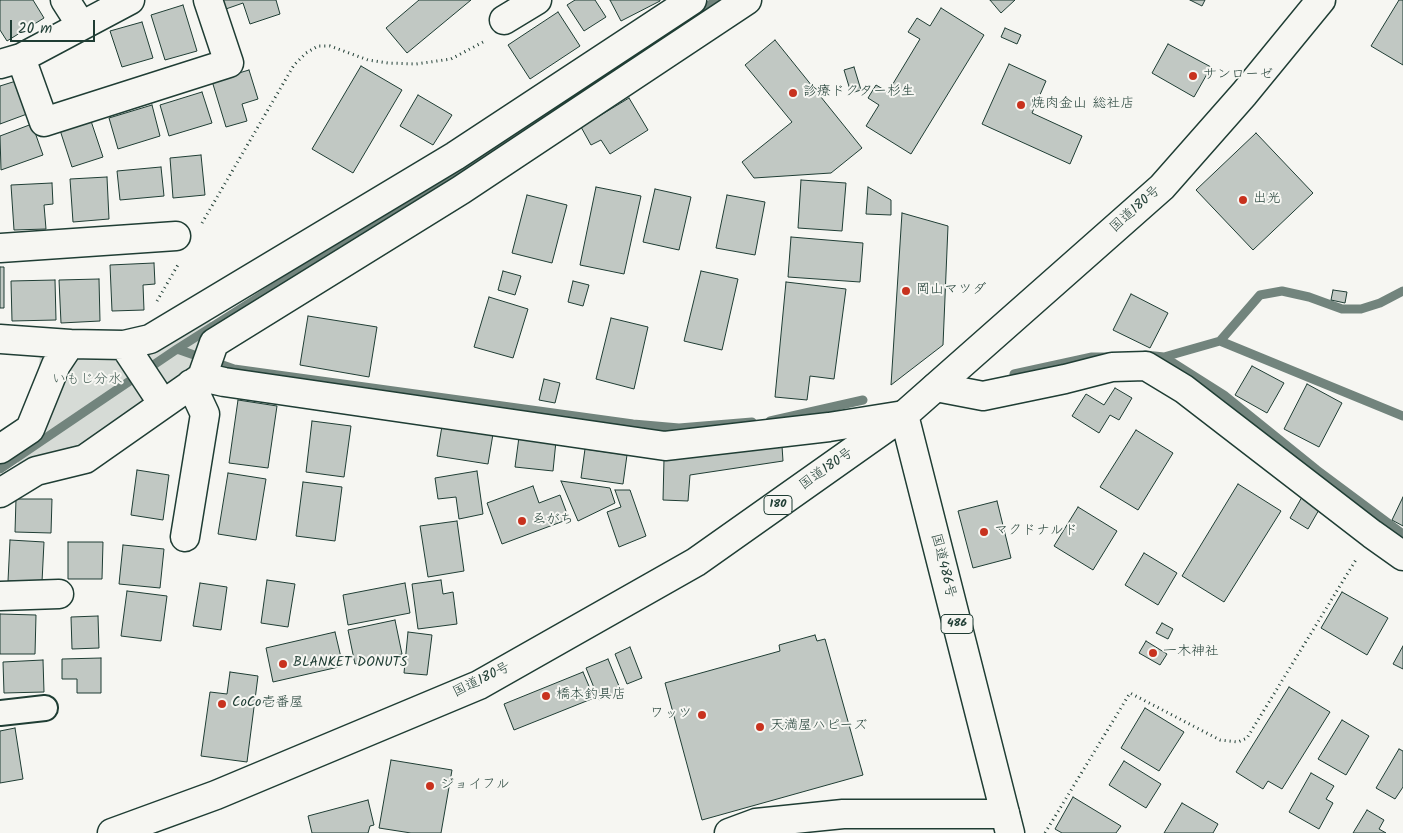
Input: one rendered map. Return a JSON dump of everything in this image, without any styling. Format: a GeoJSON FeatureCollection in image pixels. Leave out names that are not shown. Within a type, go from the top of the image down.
{"type":"FeatureCollection","features":[{"type":"Feature","properties":{"kind":"main road"},"geometry":{"type":"LineString","coordinates":[[65,0],[81,25]]}},
{"type":"Feature","properties":{"kind":"main road"},"geometry":{"type":"LineString","coordinates":[[130,0],[10,61],[44,122],[229,63],[208,0]]}},
{"type":"Feature","properties":{"kind":"main road"},"geometry":{"type":"LineString","coordinates":[[504,20],[537,0]]}},
{"type":"Feature","properties":{"kind":"main road"},"geometry":{"type":"LineString","coordinates":[[0,493],[36,471],[85,460],[143,374],[150,340],[455,156],[692,0]]}},
{"type":"Feature","properties":{"kind":"main road"},"geometry":{"type":"LineString","coordinates":[[185,537],[205,414],[196,380],[214,342],[462,190],[747,0]]}},
{"type":"Feature","properties":{"kind":"main road","name":"国道180号"},"geometry":{"type":"LineString","coordinates":[[112,833],[216,794],[479,685],[696,562],[904,415],[1162,187],[1244,94],[1321,0]]}},
{"type":"Feature","properties":{"kind":"main road"},"geometry":{"type":"LineString","coordinates":[[0,248],[179,247]]}},
{"type":"Feature","properties":{"kind":"main road"},"geometry":{"type":"LineString","coordinates":[[0,339],[70,344],[143,374],[224,382],[665,446],[829,427],[904,415]]}},
{"type":"Feature","properties":{"kind":"main road"},"geometry":{"type":"LineString","coordinates":[[0,449],[30,429],[56,365],[70,344]]}},
{"type":"Feature","properties":{"kind":"main road"},"geometry":{"type":"LineString","coordinates":[[936,387],[983,396],[1066,379],[1112,367],[1146,366],[1184,389],[1403,556]]}},
{"type":"Feature","properties":{"kind":"main road","name":"国道486号"},"geometry":{"type":"LineString","coordinates":[[904,415],[1007,823]]}},
{"type":"Feature","properties":{"kind":"main road"},"geometry":{"type":"LineString","coordinates":[[0,596],[59,594]]}},
{"type":"Feature","properties":{"kind":"main road"},"geometry":{"type":"LineString","coordinates":[[728,833],[756,823],[843,814],[1007,823]]}},
{"type":"Feature","properties":{"kind":"street"},"geometry":{"type":"LineString","coordinates":[[0,713],[45,708]]}},
{"type":"Feature","properties":{"kind":"path"},"geometry":{"type":"LineString","coordinates":[[201,224],[294,65],[306,53],[318,46],[330,46],[368,60],[388,63],[416,64],[451,59],[489,39],[504,20]]}},
{"type":"Feature","properties":{"kind":"path"},"geometry":{"type":"LineString","coordinates":[[150,340],[148,316],[179,247]]}},
{"type":"Feature","properties":{"kind":"path"},"geometry":{"type":"LineString","coordinates":[[1045,833],[1130,693],[1220,740],[1238,742],[1247,738],[1372,534]]}},
{"type":"Feature","properties":{"kind":"green space","name":"いもじ分水"},"geometry":{"type":"Polygon","coordinates":[[[193,299],[216,329],[194,364],[167,386],[81,446],[22,471],[9,443],[39,370],[41,331],[133,330],[155,322],[193,299]]]}},
{"type":"Feature","properties":{"kind":"building"},"geometry":{"type":"Polygon","coordinates":[[[0,0],[33,0],[44,18],[7,41],[0,30],[0,0]]]}},
{"type":"Feature","properties":{"kind":"building"},"geometry":{"type":"Polygon","coordinates":[[[219,0],[276,0],[280,14],[250,24],[243,3],[223,10],[219,0]]]}},
{"type":"Feature","properties":{"kind":"building"},"geometry":{"type":"Polygon","coordinates":[[[419,0],[471,0],[407,53],[386,28],[419,0]]]}},
{"type":"Feature","properties":{"kind":"building"},"geometry":{"type":"Polygon","coordinates":[[[575,0],[595,0],[606,17],[584,31],[567,5],[575,0]]]}},
{"type":"Feature","properties":{"kind":"building"},"geometry":{"type":"Polygon","coordinates":[[[610,0],[660,0],[660,1],[621,21],[610,0]]]}},
{"type":"Feature","properties":{"kind":"building"},"geometry":{"type":"Polygon","coordinates":[[[990,0],[1015,0],[1001,13],[990,0]]]}},
{"type":"Feature","properties":{"kind":"building"},"geometry":{"type":"Polygon","coordinates":[[[1190,0],[1205,0],[1202,6],[1190,0]]]}},
{"type":"Feature","properties":{"kind":"building"},"geometry":{"type":"Polygon","coordinates":[[[1399,0],[1403,0],[1403,65],[1371,46],[1399,0]]]}},
{"type":"Feature","properties":{"kind":"building"},"geometry":{"type":"Polygon","coordinates":[[[183,5],[197,51],[165,60],[151,15],[183,5]]]}},
{"type":"Feature","properties":{"kind":"building"},"geometry":{"type":"Polygon","coordinates":[[[941,8],[984,35],[911,154],[866,126],[879,105],[868,98],[876,85],[888,92],[920,39],[908,32],[917,18],[930,26],[941,8]]]}},
{"type":"Feature","properties":{"kind":"building"},"geometry":{"type":"Polygon","coordinates":[[[558,12],[580,46],[530,79],[508,45],[558,12]]]}},
{"type":"Feature","properties":{"kind":"building"},"geometry":{"type":"Polygon","coordinates":[[[142,22],[153,58],[122,67],[110,31],[142,22]]]}},
{"type":"Feature","properties":{"kind":"building"},"geometry":{"type":"Polygon","coordinates":[[[1005,28],[1021,35],[1017,44],[1001,37],[1005,28]]]}},
{"type":"Feature","properties":{"kind":"building","name":"診療ドクター杉生"},"geometry":{"type":"Polygon","coordinates":[[[775,40],[862,148],[831,173],[754,178],[742,162],[792,122],[745,65],[775,40]]]}},
{"type":"Feature","properties":{"kind":"building"},"geometry":{"type":"Polygon","coordinates":[[[1168,44],[1211,67],[1194,97],[1152,73],[1168,44]]]}},
{"type":"Feature","properties":{"kind":"building"},"geometry":{"type":"Polygon","coordinates":[[[1009,64],[1046,81],[1032,113],[1082,136],[1070,164],[982,124],[1009,64]]]}},
{"type":"Feature","properties":{"kind":"building"},"geometry":{"type":"Polygon","coordinates":[[[361,66],[402,90],[353,173],[312,149],[361,66]]]}},
{"type":"Feature","properties":{"kind":"building"},"geometry":{"type":"Polygon","coordinates":[[[854,67],[861,90],[851,93],[844,70],[854,67]]]}},
{"type":"Feature","properties":{"kind":"building"},"geometry":{"type":"Polygon","coordinates":[[[249,70],[258,99],[242,104],[247,121],[226,127],[212,81],[249,70]]]}},
{"type":"Feature","properties":{"kind":"building"},"geometry":{"type":"Polygon","coordinates":[[[16,81],[27,114],[0,124],[0,86],[16,81]]]}},
{"type":"Feature","properties":{"kind":"building"},"geometry":{"type":"Polygon","coordinates":[[[202,92],[212,123],[169,136],[160,105],[202,92]]]}},
{"type":"Feature","properties":{"kind":"building"},"geometry":{"type":"Polygon","coordinates":[[[418,95],[452,115],[433,145],[400,126],[418,95]]]}},
{"type":"Feature","properties":{"kind":"building"},"geometry":{"type":"Polygon","coordinates":[[[629,98],[648,130],[610,154],[601,140],[591,145],[581,127],[629,98]]]}},
{"type":"Feature","properties":{"kind":"building"},"geometry":{"type":"Polygon","coordinates":[[[152,105],[160,136],[118,149],[109,118],[152,105]]]}},
{"type":"Feature","properties":{"kind":"building"},"geometry":{"type":"Polygon","coordinates":[[[89,115],[103,157],[72,167],[58,124],[89,115]]]}},
{"type":"Feature","properties":{"kind":"building"},"geometry":{"type":"Polygon","coordinates":[[[32,124],[43,155],[1,170],[0,136],[32,124]]]}},
{"type":"Feature","properties":{"kind":"building"},"geometry":{"type":"Polygon","coordinates":[[[1256,133],[1313,193],[1253,250],[1196,190],[1256,133]]]}},
{"type":"Feature","properties":{"kind":"building"},"geometry":{"type":"Polygon","coordinates":[[[201,155],[205,195],[173,198],[170,158],[201,155]]]}},
{"type":"Feature","properties":{"kind":"building"},"geometry":{"type":"Polygon","coordinates":[[[161,167],[164,196],[120,200],[117,171],[161,167]]]}},
{"type":"Feature","properties":{"kind":"building"},"geometry":{"type":"Polygon","coordinates":[[[107,177],[109,219],[73,222],[70,179],[107,177]]]}},
{"type":"Feature","properties":{"kind":"building"},"geometry":{"type":"Polygon","coordinates":[[[801,180],[846,183],[842,231],[798,228],[801,180]]]}},
{"type":"Feature","properties":{"kind":"building"},"geometry":{"type":"Polygon","coordinates":[[[52,183],[53,204],[44,205],[46,229],[14,230],[11,185],[52,183]]]}},
{"type":"Feature","properties":{"kind":"building"},"geometry":{"type":"Polygon","coordinates":[[[596,187],[641,196],[624,274],[580,265],[596,187]]]}},
{"type":"Feature","properties":{"kind":"building"},"geometry":{"type":"Polygon","coordinates":[[[868,187],[891,200],[891,215],[866,214],[868,187]]]}},
{"type":"Feature","properties":{"kind":"building"},"geometry":{"type":"Polygon","coordinates":[[[655,189],[691,197],[679,250],[643,242],[655,189]]]}},
{"type":"Feature","properties":{"kind":"building"},"geometry":{"type":"Polygon","coordinates":[[[527,195],[567,205],[552,263],[512,253],[527,195]]]}},
{"type":"Feature","properties":{"kind":"building"},"geometry":{"type":"Polygon","coordinates":[[[727,195],[765,202],[755,255],[716,248],[727,195]]]}},
{"type":"Feature","properties":{"kind":"building"},"geometry":{"type":"Polygon","coordinates":[[[902,213],[948,226],[943,345],[891,385],[902,213]]]}},
{"type":"Feature","properties":{"kind":"building"},"geometry":{"type":"Polygon","coordinates":[[[791,237],[863,243],[860,282],[788,277],[791,237]]]}},
{"type":"Feature","properties":{"kind":"building"},"geometry":{"type":"Polygon","coordinates":[[[154,263],[155,284],[143,285],[144,310],[112,311],[110,265],[154,263]]]}},
{"type":"Feature","properties":{"kind":"building"},"geometry":{"type":"Polygon","coordinates":[[[0,267],[4,267],[4,308],[0,308],[0,267]]]}},
{"type":"Feature","properties":{"kind":"building"},"geometry":{"type":"Polygon","coordinates":[[[503,271],[521,276],[515,295],[498,290],[503,271]]]}},
{"type":"Feature","properties":{"kind":"building"},"geometry":{"type":"Polygon","coordinates":[[[701,271],[738,279],[722,350],[684,341],[701,271]]]}},
{"type":"Feature","properties":{"kind":"building"},"geometry":{"type":"Polygon","coordinates":[[[99,279],[100,321],[61,323],[59,280],[99,279]]]}},
{"type":"Feature","properties":{"kind":"building"},"geometry":{"type":"Polygon","coordinates":[[[55,280],[56,320],[12,321],[11,281],[55,280]]]}},
{"type":"Feature","properties":{"kind":"building"},"geometry":{"type":"Polygon","coordinates":[[[573,281],[589,285],[583,306],[568,302],[573,281]]]}},
{"type":"Feature","properties":{"kind":"building"},"geometry":{"type":"Polygon","coordinates":[[[786,282],[846,289],[834,379],[810,376],[807,400],[775,397],[786,282]]]}},
{"type":"Feature","properties":{"kind":"building"},"geometry":{"type":"Polygon","coordinates":[[[1333,290],[1347,292],[1345,303],[1331,300],[1333,290]]]}},
{"type":"Feature","properties":{"kind":"building"},"geometry":{"type":"Polygon","coordinates":[[[1131,294],[1168,313],[1150,348],[1113,330],[1131,294]]]}},
{"type":"Feature","properties":{"kind":"building"},"geometry":{"type":"Polygon","coordinates":[[[489,297],[528,309],[513,358],[474,347],[489,297]]]}},
{"type":"Feature","properties":{"kind":"building"},"geometry":{"type":"Polygon","coordinates":[[[308,316],[377,327],[369,377],[300,365],[308,316]]]}},
{"type":"Feature","properties":{"kind":"building"},"geometry":{"type":"Polygon","coordinates":[[[611,318],[648,327],[634,389],[596,379],[611,318]]]}},
{"type":"Feature","properties":{"kind":"building"},"geometry":{"type":"Polygon","coordinates":[[[1252,366],[1284,383],[1267,413],[1235,395],[1252,366]]]}},
{"type":"Feature","properties":{"kind":"building"},"geometry":{"type":"Polygon","coordinates":[[[544,379],[560,383],[555,403],[539,400],[544,379]]]}},
{"type":"Feature","properties":{"kind":"building"},"geometry":{"type":"Polygon","coordinates":[[[1307,384],[1342,403],[1319,447],[1284,429],[1307,384]]]}},
{"type":"Feature","properties":{"kind":"building"},"geometry":{"type":"Polygon","coordinates":[[[1115,388],[1132,398],[1119,420],[1110,415],[1099,433],[1072,416],[1086,394],[1104,405],[1115,388]]]}},
{"type":"Feature","properties":{"kind":"building"},"geometry":{"type":"Polygon","coordinates":[[[238,400],[277,406],[268,468],[229,463],[238,400]]]}},
{"type":"Feature","properties":{"kind":"building"},"geometry":{"type":"Polygon","coordinates":[[[312,421],[351,426],[344,477],[306,472],[312,421]]]}},
{"type":"Feature","properties":{"kind":"building"},"geometry":{"type":"Polygon","coordinates":[[[442,426],[493,434],[488,464],[437,456],[442,426]]]}},
{"type":"Feature","properties":{"kind":"building"},"geometry":{"type":"Polygon","coordinates":[[[1136,430],[1173,453],[1138,510],[1100,487],[1136,430]]]}},
{"type":"Feature","properties":{"kind":"building"},"geometry":{"type":"Polygon","coordinates":[[[519,437],[556,441],[553,471],[515,467],[519,437]]]}},
{"type":"Feature","properties":{"kind":"building"},"geometry":{"type":"Polygon","coordinates":[[[782,446],[783,461],[690,475],[688,501],[663,500],[664,459],[782,446]]]}},
{"type":"Feature","properties":{"kind":"building"},"geometry":{"type":"Polygon","coordinates":[[[585,449],[627,455],[623,484],[581,478],[585,449]]]}},
{"type":"Feature","properties":{"kind":"building"},"geometry":{"type":"Polygon","coordinates":[[[137,470],[169,475],[163,520],[131,515],[137,470]]]}},
{"type":"Feature","properties":{"kind":"building"},"geometry":{"type":"Polygon","coordinates":[[[477,471],[483,514],[459,519],[456,497],[438,499],[435,478],[477,471]]]}},
{"type":"Feature","properties":{"kind":"building"},"geometry":{"type":"Polygon","coordinates":[[[228,473],[266,479],[256,540],[218,534],[228,473]]]}},
{"type":"Feature","properties":{"kind":"building"},"geometry":{"type":"Polygon","coordinates":[[[561,481],[610,488],[615,503],[578,521],[561,481]]]}},
{"type":"Feature","properties":{"kind":"building"},"geometry":{"type":"Polygon","coordinates":[[[303,482],[342,487],[335,541],[296,536],[303,482]]]}},
{"type":"Feature","properties":{"kind":"building"},"geometry":{"type":"Polygon","coordinates":[[[1238,484],[1281,511],[1224,602],[1182,576],[1238,484]]]}},
{"type":"Feature","properties":{"kind":"building"},"geometry":{"type":"Polygon","coordinates":[[[533,486],[539,503],[560,495],[569,519],[502,544],[487,503],[533,486]]]}},
{"type":"Feature","properties":{"kind":"building"},"geometry":{"type":"Polygon","coordinates":[[[615,490],[630,490],[646,536],[619,547],[607,512],[621,507],[615,490]]]}},
{"type":"Feature","properties":{"kind":"building"},"geometry":{"type":"Polygon","coordinates":[[[1302,497],[1320,508],[1308,529],[1290,518],[1302,497]]]}},
{"type":"Feature","properties":{"kind":"building"},"geometry":{"type":"Polygon","coordinates":[[[1403,497],[1403,526],[1392,520],[1403,497]]]}},
{"type":"Feature","properties":{"kind":"building"},"geometry":{"type":"Polygon","coordinates":[[[16,499],[52,499],[51,533],[15,532],[16,499]]]}},
{"type":"Feature","properties":{"kind":"building"},"geometry":{"type":"Polygon","coordinates":[[[997,501],[1011,558],[973,568],[958,511],[997,501]]]}},
{"type":"Feature","properties":{"kind":"building"},"geometry":{"type":"Polygon","coordinates":[[[1078,507],[1117,531],[1093,570],[1054,546],[1078,507]]]}},
{"type":"Feature","properties":{"kind":"building"},"geometry":{"type":"Polygon","coordinates":[[[457,521],[464,571],[428,577],[420,526],[457,521]]]}},
{"type":"Feature","properties":{"kind":"building"},"geometry":{"type":"Polygon","coordinates":[[[10,540],[44,542],[42,582],[8,581],[10,540]]]}},
{"type":"Feature","properties":{"kind":"building"},"geometry":{"type":"Polygon","coordinates":[[[68,542],[103,542],[102,579],[68,579],[68,542]]]}},
{"type":"Feature","properties":{"kind":"building"},"geometry":{"type":"Polygon","coordinates":[[[123,545],[164,549],[160,588],[119,584],[123,545]]]}},
{"type":"Feature","properties":{"kind":"building"},"geometry":{"type":"Polygon","coordinates":[[[1144,553],[1177,573],[1158,605],[1125,585],[1144,553]]]}},
{"type":"Feature","properties":{"kind":"building"},"geometry":{"type":"Polygon","coordinates":[[[267,580],[295,584],[288,627],[261,623],[267,580]]]}},
{"type":"Feature","properties":{"kind":"building"},"geometry":{"type":"Polygon","coordinates":[[[441,580],[443,594],[453,592],[457,624],[418,629],[412,584],[441,580]]]}},
{"type":"Feature","properties":{"kind":"building"},"geometry":{"type":"Polygon","coordinates":[[[200,583],[227,587],[221,630],[193,626],[200,583]]]}},
{"type":"Feature","properties":{"kind":"building"},"geometry":{"type":"Polygon","coordinates":[[[405,583],[410,613],[348,625],[343,595],[405,583]]]}},
{"type":"Feature","properties":{"kind":"building"},"geometry":{"type":"Polygon","coordinates":[[[127,591],[167,596],[161,641],[121,636],[127,591]]]}},
{"type":"Feature","properties":{"kind":"building"},"geometry":{"type":"Polygon","coordinates":[[[1342,592],[1388,618],[1367,655],[1321,628],[1342,592]]]}},
{"type":"Feature","properties":{"kind":"building"},"geometry":{"type":"Polygon","coordinates":[[[0,614],[36,615],[35,654],[0,654],[0,614]]]}},
{"type":"Feature","properties":{"kind":"building"},"geometry":{"type":"Polygon","coordinates":[[[98,616],[99,648],[72,649],[71,617],[98,616]]]}},
{"type":"Feature","properties":{"kind":"building"},"geometry":{"type":"Polygon","coordinates":[[[395,620],[402,654],[355,664],[348,630],[395,620]]]}},
{"type":"Feature","properties":{"kind":"building"},"geometry":{"type":"Polygon","coordinates":[[[1162,623],[1173,629],[1168,639],[1156,633],[1162,623]]]}},
{"type":"Feature","properties":{"kind":"building"},"geometry":{"type":"Polygon","coordinates":[[[335,632],[343,666],[273,682],[266,648],[335,632]]]}},
{"type":"Feature","properties":{"kind":"building"},"geometry":{"type":"Polygon","coordinates":[[[408,632],[432,635],[427,675],[404,673],[408,632]]]}},
{"type":"Feature","properties":{"kind":"building"},"geometry":{"type":"Polygon","coordinates":[[[815,635],[817,641],[825,639],[863,775],[702,820],[665,683],[780,651],[779,645],[815,635]]]}},
{"type":"Feature","properties":{"kind":"building"},"geometry":{"type":"Polygon","coordinates":[[[1146,641],[1167,654],[1160,665],[1139,653],[1146,641]]]}},
{"type":"Feature","properties":{"kind":"building"},"geometry":{"type":"Polygon","coordinates":[[[1403,646],[1403,669],[1393,664],[1403,646]]]}},
{"type":"Feature","properties":{"kind":"building"},"geometry":{"type":"Polygon","coordinates":[[[630,647],[642,678],[627,684],[615,654],[630,647]]]}},
{"type":"Feature","properties":{"kind":"building"},"geometry":{"type":"Polygon","coordinates":[[[101,658],[101,693],[77,693],[77,679],[62,679],[62,659],[101,658]]]}},
{"type":"Feature","properties":{"kind":"building"},"geometry":{"type":"Polygon","coordinates":[[[608,659],[621,691],[599,700],[586,668],[608,659]]]}},
{"type":"Feature","properties":{"kind":"building"},"geometry":{"type":"Polygon","coordinates":[[[43,660],[44,692],[4,693],[3,662],[43,660]]]}},
{"type":"Feature","properties":{"kind":"building"},"geometry":{"type":"Polygon","coordinates":[[[230,672],[258,676],[247,762],[201,756],[210,692],[227,694],[230,672]]]}},
{"type":"Feature","properties":{"kind":"building"},"geometry":{"type":"Polygon","coordinates":[[[583,672],[594,698],[514,730],[504,704],[583,672]]]}},
{"type":"Feature","properties":{"kind":"building"},"geometry":{"type":"Polygon","coordinates":[[[1289,687],[1330,712],[1282,789],[1268,781],[1263,789],[1236,772],[1289,687]]]}},
{"type":"Feature","properties":{"kind":"building"},"geometry":{"type":"Polygon","coordinates":[[[1145,708],[1184,732],[1159,771],[1121,748],[1145,708]]]}},
{"type":"Feature","properties":{"kind":"building"},"geometry":{"type":"Polygon","coordinates":[[[1342,720],[1369,736],[1346,775],[1318,759],[1342,720]]]}},
{"type":"Feature","properties":{"kind":"building"},"geometry":{"type":"Polygon","coordinates":[[[15,728],[23,779],[0,783],[0,731],[15,728]]]}},
{"type":"Feature","properties":{"kind":"building"},"geometry":{"type":"Polygon","coordinates":[[[1399,749],[1403,751],[1403,787],[1395,799],[1376,788],[1399,749]]]}},
{"type":"Feature","properties":{"kind":"building"},"geometry":{"type":"Polygon","coordinates":[[[391,760],[452,770],[441,833],[411,833],[379,828],[391,760]]]}},
{"type":"Feature","properties":{"kind":"building"},"geometry":{"type":"Polygon","coordinates":[[[1124,761],[1161,784],[1146,808],[1109,785],[1124,761]]]}},
{"type":"Feature","properties":{"kind":"building"},"geometry":{"type":"Polygon","coordinates":[[[1311,773],[1334,786],[1326,799],[1333,803],[1319,829],[1289,812],[1311,773]]]}},
{"type":"Feature","properties":{"kind":"building"},"geometry":{"type":"Polygon","coordinates":[[[1073,797],[1121,826],[1116,833],[1062,833],[1055,829],[1073,797]]]}},
{"type":"Feature","properties":{"kind":"building"},"geometry":{"type":"Polygon","coordinates":[[[368,800],[374,825],[370,826],[368,833],[312,833],[308,816],[368,800]]]}},
{"type":"Feature","properties":{"kind":"building"},"geometry":{"type":"Polygon","coordinates":[[[1182,803],[1218,824],[1213,833],[1164,833],[1182,803]]]}},
{"type":"Feature","properties":{"kind":"building"},"geometry":{"type":"Polygon","coordinates":[[[1367,810],[1384,820],[1379,829],[1386,833],[1353,833],[1367,810]]]}},
{"type":"Feature","properties":{"kind":"waterway"},"geometry":{"type":"LineString","coordinates":[[0,469],[177,349],[467,165],[717,0]]}},
{"type":"Feature","properties":{"kind":"waterway"},"geometry":{"type":"LineString","coordinates":[[1220,341],[1260,295],[1282,291],[1309,297],[1342,309],[1361,309],[1380,303],[1403,291]]}},
{"type":"Feature","properties":{"kind":"waterway"},"geometry":{"type":"LineString","coordinates":[[1164,357],[1220,341],[1403,416]]}},
{"type":"Feature","properties":{"kind":"waterway"},"geometry":{"type":"LineString","coordinates":[[177,349],[234,369],[633,424],[679,428],[752,422]]}},
{"type":"Feature","properties":{"kind":"waterway"},"geometry":{"type":"LineString","coordinates":[[1145,355],[1164,357],[1224,395],[1317,470],[1403,534]]}},
{"type":"Feature","properties":{"kind":"waterway"},"geometry":{"type":"LineString","coordinates":[[1014,374],[1092,357],[1107,357]]}},
{"type":"Feature","properties":{"kind":"waterway"},"geometry":{"type":"LineString","coordinates":[[770,421],[863,400]]}},
{"type":"Feature","properties":{"kind":"place","name":"サンローゼ"},"geometry":{"type":"Point","coordinates":[1193,76]}},
{"type":"Feature","properties":{"kind":"place","name":"診療ドクター杉生"},"geometry":{"type":"Point","coordinates":[793,93]}},
{"type":"Feature","properties":{"kind":"place","name":"焼肉金山 総社店"},"geometry":{"type":"Point","coordinates":[1021,105]}},
{"type":"Feature","properties":{"kind":"place","name":"出光"},"geometry":{"type":"Point","coordinates":[1243,200]}},
{"type":"Feature","properties":{"kind":"place","name":"岡山マツダ"},"geometry":{"type":"Point","coordinates":[906,291]}},
{"type":"Feature","properties":{"kind":"place","name":"ゑがち"},"geometry":{"type":"Point","coordinates":[522,521]}},
{"type":"Feature","properties":{"kind":"place","name":"マクドナルド"},"geometry":{"type":"Point","coordinates":[984,532]}},
{"type":"Feature","properties":{"kind":"place","name":"一木神社"},"geometry":{"type":"Point","coordinates":[1153,653]}},
{"type":"Feature","properties":{"kind":"place","name":"BLANKET DONUTS"},"geometry":{"type":"Point","coordinates":[283,664]}},
{"type":"Feature","properties":{"kind":"place","name":"橋本釣具店"},"geometry":{"type":"Point","coordinates":[546,696]}},
{"type":"Feature","properties":{"kind":"place","name":"CoCo壱番屋"},"geometry":{"type":"Point","coordinates":[222,704]}},
{"type":"Feature","properties":{"kind":"place","name":"ワッツ"},"geometry":{"type":"Point","coordinates":[702,715]}},
{"type":"Feature","properties":{"kind":"place","name":"天満屋ハピーズ"},"geometry":{"type":"Point","coordinates":[760,727]}},
{"type":"Feature","properties":{"kind":"place","name":"ジョイフル"},"geometry":{"type":"Point","coordinates":[430,786]}}]}
